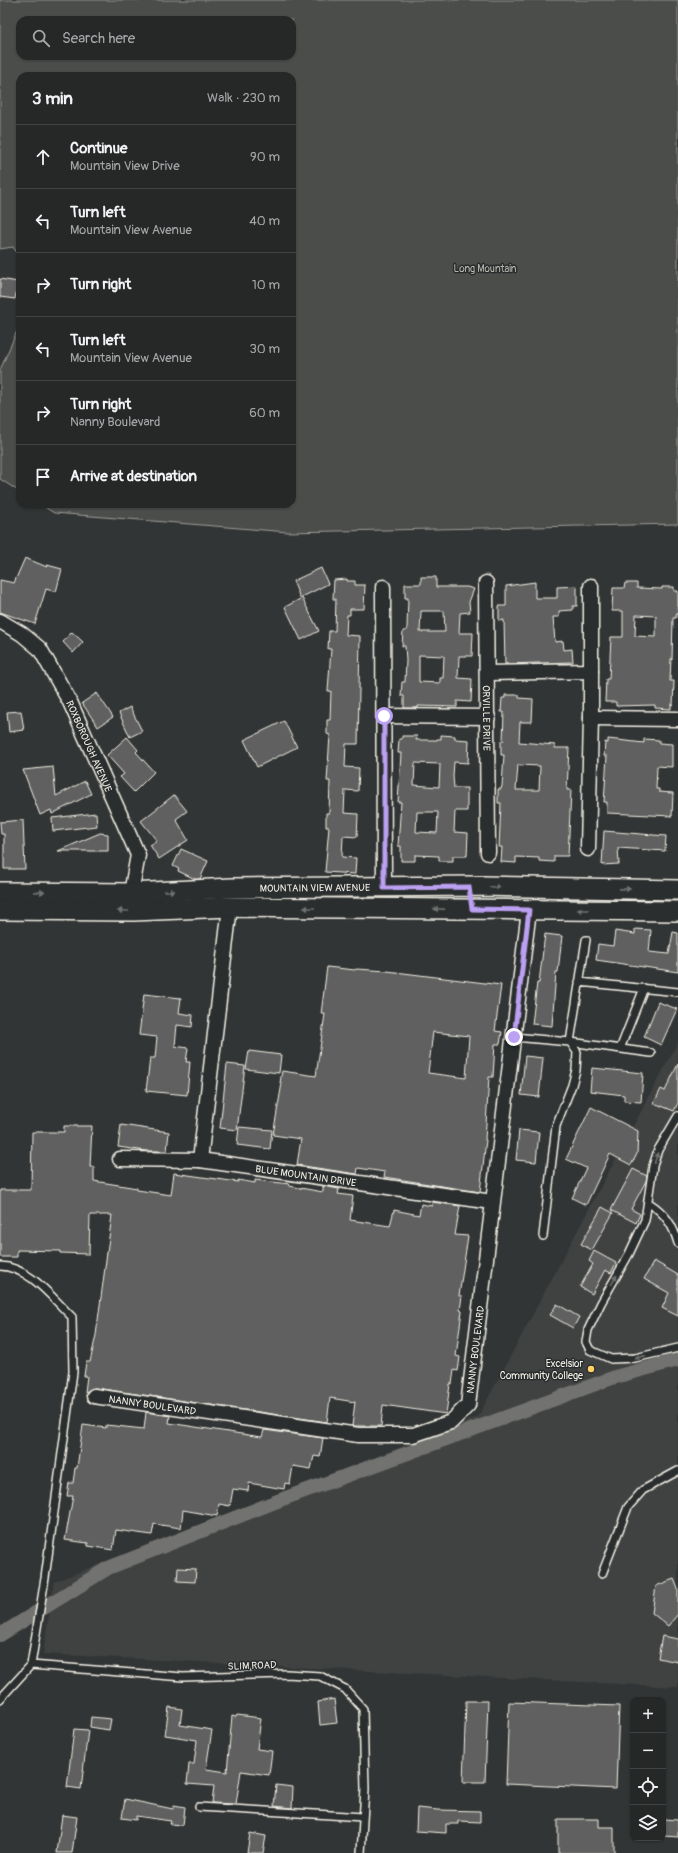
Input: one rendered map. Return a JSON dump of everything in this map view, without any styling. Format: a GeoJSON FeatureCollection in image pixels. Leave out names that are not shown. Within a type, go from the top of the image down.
{"type":"FeatureCollection","features":[{"type":"Feature","properties":{"kind":"main road","name":"MOUNTAIN VIEW AVENUE"},"geometry":{"type":"LineString","coordinates":[[0,892],[131,893],[255,889],[469,887],[678,890]]}},
{"type":"Feature","properties":{"kind":"main road"},"geometry":{"type":"LineString","coordinates":[[469,887],[472,909]]}},
{"type":"Feature","properties":{"kind":"main road"},"geometry":{"type":"LineString","coordinates":[[255,889],[256,908]]}},
{"type":"Feature","properties":{"kind":"main road","name":"MOUNTAIN VIEW AVENUE"},"geometry":{"type":"LineString","coordinates":[[0,910],[133,911],[230,907],[678,911]]}},
{"type":"Feature","properties":{"kind":"street","name":"ORVILLE DRIVE"},"geometry":{"type":"LineString","coordinates":[[486,583],[488,673],[488,853]]}},
{"type":"Feature","properties":{"kind":"street"},"geometry":{"type":"LineString","coordinates":[[588,849],[591,718],[591,586]]}},
{"type":"Feature","properties":{"kind":"street"},"geometry":{"type":"LineString","coordinates":[[383,587],[384,888]]}},
{"type":"Feature","properties":{"kind":"street","name":"ROXBOROUGH AVENUE"},"geometry":{"type":"LineString","coordinates":[[0,621],[22,634],[40,649],[70,702],[138,855],[131,893]]}},
{"type":"Feature","properties":{"kind":"street"},"geometry":{"type":"LineString","coordinates":[[488,673],[591,671]]}},
{"type":"Feature","properties":{"kind":"street"},"geometry":{"type":"LineString","coordinates":[[384,716],[488,717]]}},
{"type":"Feature","properties":{"kind":"street"},"geometry":{"type":"LineString","coordinates":[[591,718],[678,719]]}},
{"type":"Feature","properties":{"kind":"street"},"geometry":{"type":"LineString","coordinates":[[200,1160],[230,907]]}},
{"type":"Feature","properties":{"kind":"street","name":"NANNY BOULEVARD"},"geometry":{"type":"LineString","coordinates":[[94,1396],[358,1435],[413,1435],[452,1422],[468,1405],[529,910]]}},
{"type":"Feature","properties":{"kind":"street","name":"BLUE MOUNTAIN DRIVE"},"geometry":{"type":"LineString","coordinates":[[120,1159],[200,1160],[492,1202]]}},
{"type":"Feature","properties":{"kind":"lane"},"geometry":{"type":"LineString","coordinates":[[543,1236],[556,1126],[572,1085],[576,1070],[577,1052],[570,1042],[586,940]]}},
{"type":"Feature","properties":{"kind":"lane"},"geometry":{"type":"LineString","coordinates":[[579,982],[678,992]]}},
{"type":"Feature","properties":{"kind":"lane"},"geometry":{"type":"LineString","coordinates":[[620,1049],[644,988]]}},
{"type":"Feature","properties":{"kind":"lane"},"geometry":{"type":"LineString","coordinates":[[514,1037],[570,1042],[651,1053]]}},
{"type":"Feature","properties":{"kind":"lane"},"geometry":{"type":"LineString","coordinates":[[678,1116],[658,1150],[653,1166],[649,1203],[645,1220],[629,1254],[601,1302],[588,1330],[586,1342],[590,1350],[611,1358],[635,1358],[678,1348]]}},
{"type":"Feature","properties":{"kind":"lane"},"geometry":{"type":"LineString","coordinates":[[649,1203],[660,1210],[673,1226],[678,1243]]}},
{"type":"Feature","properties":{"kind":"lane"},"geometry":{"type":"LineString","coordinates":[[0,1266],[7,1266],[32,1278],[72,1317],[73,1372],[45,1578],[31,1665],[0,1699]]}},
{"type":"Feature","properties":{"kind":"lane"},"geometry":{"type":"LineString","coordinates":[[602,1574],[628,1507],[643,1490],[678,1471]]}},
{"type":"Feature","properties":{"kind":"lane","name":"SLIM ROAD"},"geometry":{"type":"LineString","coordinates":[[31,1665],[183,1677],[287,1674],[320,1676],[345,1689],[363,1709],[365,1789],[361,1853]]}},
{"type":"Feature","properties":{"kind":"lane"},"geometry":{"type":"LineString","coordinates":[[199,1807],[363,1817]]}},
{"type":"Feature","properties":{"kind":"shaded area","name":"Excelsior Community College"},"geometry":{"type":"Polygon","coordinates":[[[678,1042],[678,1687],[43,1654],[54,1582],[478,1417],[678,1042]]]}},
{"type":"Feature","properties":{"kind":"green space","name":"Long Mountain"},"geometry":{"type":"Polygon","coordinates":[[[0,0],[678,0],[678,524],[288,532],[54,513],[46,508],[296,508],[296,72],[16,72],[16,251],[13,247],[0,249],[0,0]]]}},
{"type":"Feature","properties":{"kind":"green space"},"geometry":{"type":"Polygon","coordinates":[[[16,333],[16,489],[0,479],[0,370],[16,333]]]}},
{"type":"Feature","properties":{"kind":"building"},"geometry":{"type":"Polygon","coordinates":[[[0,279],[16,282],[15,299],[0,297],[0,279]]]}},
{"type":"Feature","properties":{"kind":"building"},"geometry":{"type":"Polygon","coordinates":[[[25,558],[47,567],[47,565],[62,569],[56,592],[46,589],[35,624],[0,612],[0,580],[14,583],[25,558]]]}},
{"type":"Feature","properties":{"kind":"building"},"geometry":{"type":"Polygon","coordinates":[[[321,568],[328,584],[300,598],[293,581],[321,568]]]}},
{"type":"Feature","properties":{"kind":"building"},"geometry":{"type":"Polygon","coordinates":[[[421,577],[436,577],[436,587],[467,587],[474,589],[469,602],[470,612],[460,613],[459,633],[473,633],[472,656],[459,656],[458,678],[472,679],[471,702],[457,701],[457,707],[418,706],[418,708],[404,708],[404,696],[401,696],[402,682],[405,682],[406,660],[405,646],[402,646],[403,631],[406,631],[407,628],[408,598],[405,598],[405,584],[421,584],[421,577]],[[421,611],[420,632],[445,632],[444,611],[421,611]],[[419,655],[419,682],[440,683],[440,678],[443,678],[444,656],[419,655]]]}},
{"type":"Feature","properties":{"kind":"building"},"geometry":{"type":"Polygon","coordinates":[[[347,579],[347,581],[355,581],[355,585],[365,585],[364,609],[350,609],[350,615],[347,615],[346,635],[360,636],[358,744],[346,744],[345,767],[359,768],[358,791],[345,790],[344,813],[358,814],[357,837],[343,836],[342,857],[356,858],[355,874],[325,872],[329,827],[326,827],[326,813],[329,813],[330,781],[327,781],[330,735],[327,734],[327,720],[330,720],[331,691],[328,691],[331,649],[328,649],[329,631],[335,631],[336,599],[333,599],[334,580],[347,579]]]}},
{"type":"Feature","properties":{"kind":"building"},"geometry":{"type":"Polygon","coordinates":[[[535,582],[535,598],[557,598],[557,587],[577,586],[577,606],[573,606],[573,610],[559,611],[559,617],[553,617],[555,642],[563,641],[564,650],[572,649],[573,662],[505,664],[504,620],[499,621],[499,606],[506,606],[506,586],[535,582]]]}},
{"type":"Feature","properties":{"kind":"building"},"geometry":{"type":"Polygon","coordinates":[[[625,583],[637,583],[637,588],[662,589],[662,587],[674,587],[674,591],[678,591],[678,614],[676,614],[676,618],[673,618],[670,681],[674,681],[673,705],[671,704],[671,709],[655,708],[655,705],[616,706],[616,702],[605,702],[606,679],[609,679],[611,637],[623,637],[623,611],[612,611],[613,588],[624,588],[625,583]],[[636,615],[635,636],[656,637],[656,616],[636,615]]]}},
{"type":"Feature","properties":{"kind":"building"},"geometry":{"type":"Polygon","coordinates":[[[302,598],[319,631],[301,640],[285,607],[302,598]]]}},
{"type":"Feature","properties":{"kind":"building"},"geometry":{"type":"Polygon","coordinates":[[[72,632],[83,642],[73,653],[63,642],[72,632]]]}},
{"type":"Feature","properties":{"kind":"building"},"geometry":{"type":"Polygon","coordinates":[[[97,693],[113,717],[98,727],[82,703],[97,693]]]}},
{"type":"Feature","properties":{"kind":"building"},"geometry":{"type":"Polygon","coordinates":[[[505,695],[519,695],[519,698],[533,699],[532,722],[520,722],[519,742],[555,745],[555,748],[569,748],[567,790],[571,790],[568,856],[554,856],[554,862],[539,861],[539,858],[516,857],[516,863],[501,862],[502,847],[499,847],[501,803],[498,803],[498,789],[501,789],[502,786],[504,755],[501,755],[501,741],[503,741],[504,712],[501,712],[502,698],[505,698],[505,695]],[[518,765],[516,790],[539,790],[540,766],[518,765]]]}},
{"type":"Feature","properties":{"kind":"building"},"geometry":{"type":"Polygon","coordinates":[[[130,707],[142,731],[130,737],[119,713],[130,707]]]}},
{"type":"Feature","properties":{"kind":"building"},"geometry":{"type":"Polygon","coordinates":[[[21,711],[24,730],[9,732],[7,712],[21,711]]]}},
{"type":"Feature","properties":{"kind":"building"},"geometry":{"type":"Polygon","coordinates":[[[284,721],[297,747],[257,767],[244,740],[284,721]]]}},
{"type":"Feature","properties":{"kind":"building"},"geometry":{"type":"Polygon","coordinates":[[[441,735],[455,736],[455,739],[469,740],[468,763],[454,762],[453,776],[454,788],[467,788],[467,811],[455,811],[454,832],[468,833],[467,856],[453,856],[453,861],[439,861],[439,856],[415,855],[415,861],[401,861],[401,846],[398,846],[401,802],[398,802],[401,753],[398,753],[399,739],[402,739],[402,736],[417,736],[416,740],[441,739],[441,735]],[[415,763],[414,785],[439,787],[440,764],[415,763]],[[417,812],[416,832],[437,833],[438,812],[417,812]]]}},
{"type":"Feature","properties":{"kind":"building"},"geometry":{"type":"Polygon","coordinates":[[[127,737],[138,750],[136,752],[154,772],[134,792],[120,777],[124,774],[107,755],[127,737]]]}},
{"type":"Feature","properties":{"kind":"building"},"geometry":{"type":"Polygon","coordinates":[[[608,739],[644,743],[644,739],[659,740],[659,743],[672,744],[672,767],[657,766],[656,789],[659,789],[659,792],[673,793],[672,816],[607,813],[607,802],[604,802],[607,756],[604,756],[605,742],[608,743],[608,739]]]}},
{"type":"Feature","properties":{"kind":"building"},"geometry":{"type":"Polygon","coordinates":[[[53,767],[56,796],[85,781],[91,794],[52,814],[51,810],[40,815],[23,770],[53,767]]]}},
{"type":"Feature","properties":{"kind":"building"},"geometry":{"type":"Polygon","coordinates":[[[174,795],[187,811],[176,819],[188,840],[159,859],[150,845],[157,841],[141,821],[174,795]]]}},
{"type":"Feature","properties":{"kind":"building"},"geometry":{"type":"Polygon","coordinates":[[[96,813],[97,826],[53,831],[52,818],[96,813]]]}},
{"type":"Feature","properties":{"kind":"building"},"geometry":{"type":"Polygon","coordinates":[[[23,820],[25,869],[4,869],[4,834],[1,834],[0,822],[23,820]]]}},
{"type":"Feature","properties":{"kind":"building"},"geometry":{"type":"Polygon","coordinates":[[[604,831],[666,836],[665,851],[618,848],[619,864],[602,865],[604,831]]]}},
{"type":"Feature","properties":{"kind":"building"},"geometry":{"type":"Polygon","coordinates":[[[100,833],[108,834],[108,851],[58,851],[100,833]]]}},
{"type":"Feature","properties":{"kind":"building"},"geometry":{"type":"Polygon","coordinates":[[[181,849],[208,861],[200,879],[195,879],[178,871],[179,869],[173,866],[181,849]]]}},
{"type":"Feature","properties":{"kind":"building"},"geometry":{"type":"Polygon","coordinates":[[[635,929],[651,930],[649,952],[669,954],[673,932],[678,933],[678,972],[596,960],[598,944],[613,946],[615,931],[635,934],[635,929]]]}},
{"type":"Feature","properties":{"kind":"building"},"geometry":{"type":"Polygon","coordinates":[[[545,934],[562,936],[558,972],[556,972],[552,1026],[532,1024],[545,934]]]}},
{"type":"Feature","properties":{"kind":"building"},"geometry":{"type":"Polygon","coordinates":[[[327,967],[387,971],[501,985],[495,1031],[502,1032],[500,1044],[495,1044],[493,1077],[489,1077],[486,1140],[480,1192],[384,1177],[385,1172],[358,1168],[357,1174],[297,1165],[301,1139],[273,1135],[282,1083],[280,1083],[282,1071],[316,1076],[325,1014],[321,1014],[327,967]],[[433,1032],[428,1073],[466,1078],[469,1036],[433,1032]]]}},
{"type":"Feature","properties":{"kind":"building"},"geometry":{"type":"Polygon","coordinates":[[[144,994],[181,998],[179,1013],[193,1015],[192,1027],[177,1025],[175,1046],[188,1048],[186,1062],[190,1062],[187,1095],[146,1091],[150,1058],[155,1058],[157,1037],[139,1035],[144,994]]]}},
{"type":"Feature","properties":{"kind":"building"},"geometry":{"type":"Polygon","coordinates":[[[658,1002],[677,1009],[661,1045],[644,1037],[658,1002]]]}},
{"type":"Feature","properties":{"kind":"building"},"geometry":{"type":"Polygon","coordinates":[[[249,1051],[281,1055],[279,1073],[246,1069],[249,1051]]]}},
{"type":"Feature","properties":{"kind":"building"},"geometry":{"type":"Polygon","coordinates":[[[525,1056],[543,1058],[539,1097],[521,1095],[525,1056]]]}},
{"type":"Feature","properties":{"kind":"building"},"geometry":{"type":"Polygon","coordinates":[[[227,1064],[245,1066],[237,1130],[220,1128],[227,1064]]]}},
{"type":"Feature","properties":{"kind":"building"},"geometry":{"type":"Polygon","coordinates":[[[678,1064],[678,1103],[674,1111],[654,1103],[661,1089],[665,1091],[678,1064]]]}},
{"type":"Feature","properties":{"kind":"building"},"geometry":{"type":"Polygon","coordinates":[[[592,1068],[643,1073],[641,1102],[624,1101],[624,1095],[590,1091],[592,1068]]]}},
{"type":"Feature","properties":{"kind":"building"},"geometry":{"type":"Polygon","coordinates":[[[591,1107],[638,1131],[637,1154],[631,1165],[610,1154],[586,1205],[572,1198],[586,1168],[566,1159],[591,1107]]]}},
{"type":"Feature","properties":{"kind":"building"},"geometry":{"type":"Polygon","coordinates":[[[121,1125],[169,1132],[167,1151],[146,1151],[118,1147],[121,1125]]]}},
{"type":"Feature","properties":{"kind":"building"},"geometry":{"type":"Polygon","coordinates":[[[64,1126],[92,1126],[90,1167],[94,1167],[94,1181],[137,1188],[137,1190],[171,1195],[174,1173],[238,1182],[238,1180],[255,1183],[255,1180],[290,1184],[289,1186],[323,1192],[323,1186],[339,1189],[338,1194],[353,1196],[350,1220],[390,1226],[394,1210],[419,1215],[421,1204],[432,1206],[432,1202],[460,1206],[455,1235],[468,1236],[459,1296],[462,1296],[460,1310],[462,1311],[456,1356],[460,1357],[458,1371],[454,1370],[452,1384],[450,1384],[446,1414],[383,1405],[381,1426],[352,1426],[355,1402],[330,1398],[327,1422],[95,1388],[85,1392],[87,1376],[84,1376],[86,1362],[90,1362],[96,1335],[112,1215],[90,1215],[89,1254],[60,1253],[60,1251],[17,1250],[17,1257],[0,1257],[0,1190],[31,1190],[32,1132],[64,1132],[64,1126]]]}},
{"type":"Feature","properties":{"kind":"building"},"geometry":{"type":"Polygon","coordinates":[[[239,1127],[272,1130],[270,1149],[237,1145],[239,1127]]]}},
{"type":"Feature","properties":{"kind":"building"},"geometry":{"type":"Polygon","coordinates":[[[519,1130],[539,1132],[536,1162],[516,1160],[519,1130]]]}},
{"type":"Feature","properties":{"kind":"building"},"geometry":{"type":"Polygon","coordinates":[[[633,1169],[647,1176],[646,1181],[631,1209],[640,1214],[636,1223],[611,1210],[633,1169]]]}},
{"type":"Feature","properties":{"kind":"building"},"geometry":{"type":"Polygon","coordinates":[[[602,1207],[613,1213],[592,1250],[581,1244],[602,1207]]]}},
{"type":"Feature","properties":{"kind":"building"},"geometry":{"type":"Polygon","coordinates":[[[594,1251],[616,1263],[611,1273],[605,1270],[592,1294],[580,1287],[593,1264],[589,1261],[594,1251]]]}},
{"type":"Feature","properties":{"kind":"building"},"geometry":{"type":"Polygon","coordinates":[[[654,1261],[678,1275],[678,1316],[662,1308],[669,1293],[644,1279],[654,1261]]]}},
{"type":"Feature","properties":{"kind":"building"},"geometry":{"type":"Polygon","coordinates":[[[557,1304],[579,1317],[573,1328],[550,1315],[557,1304]]]}},
{"type":"Feature","properties":{"kind":"building"},"geometry":{"type":"Polygon","coordinates":[[[146,1412],[170,1416],[169,1423],[262,1437],[264,1430],[323,1438],[320,1457],[314,1456],[311,1469],[293,1466],[290,1484],[285,1483],[284,1489],[249,1483],[248,1491],[233,1489],[230,1506],[219,1504],[217,1516],[183,1510],[181,1528],[154,1524],[152,1535],[116,1530],[113,1550],[88,1546],[88,1543],[65,1540],[73,1496],[67,1496],[69,1483],[73,1483],[75,1468],[77,1468],[83,1425],[106,1428],[106,1425],[144,1429],[146,1412]]]}},
{"type":"Feature","properties":{"kind":"building"},"geometry":{"type":"Polygon","coordinates":[[[178,1568],[196,1569],[195,1582],[177,1581],[178,1568]]]}},
{"type":"Feature","properties":{"kind":"building"},"geometry":{"type":"Polygon","coordinates":[[[674,1579],[678,1589],[678,1614],[668,1626],[652,1613],[656,1586],[674,1579]]]}},
{"type":"Feature","properties":{"kind":"building"},"geometry":{"type":"Polygon","coordinates":[[[662,1636],[678,1639],[678,1662],[658,1658],[662,1636]]]}},
{"type":"Feature","properties":{"kind":"building"},"geometry":{"type":"Polygon","coordinates":[[[334,1699],[337,1723],[320,1725],[318,1702],[334,1699]]]}},
{"type":"Feature","properties":{"kind":"building"},"geometry":{"type":"Polygon","coordinates":[[[466,1701],[488,1701],[485,1782],[463,1782],[466,1701]]]}},
{"type":"Feature","properties":{"kind":"building"},"geometry":{"type":"Polygon","coordinates":[[[509,1702],[619,1706],[616,1789],[506,1784],[509,1702]]]}},
{"type":"Feature","properties":{"kind":"building"},"geometry":{"type":"Polygon","coordinates":[[[169,1707],[182,1709],[180,1725],[212,1730],[206,1769],[227,1772],[232,1716],[236,1717],[237,1715],[261,1718],[257,1749],[272,1751],[269,1775],[241,1771],[236,1804],[212,1803],[214,1786],[187,1784],[189,1764],[194,1764],[197,1740],[165,1735],[169,1707]]]}},
{"type":"Feature","properties":{"kind":"building"},"geometry":{"type":"Polygon","coordinates":[[[91,1717],[111,1719],[109,1730],[90,1727],[91,1717]]]}},
{"type":"Feature","properties":{"kind":"building"},"geometry":{"type":"Polygon","coordinates":[[[74,1729],[88,1730],[81,1789],[67,1787],[74,1729]]]}},
{"type":"Feature","properties":{"kind":"building"},"geometry":{"type":"Polygon","coordinates":[[[276,1785],[293,1787],[292,1808],[274,1806],[276,1785]]]}},
{"type":"Feature","properties":{"kind":"building"},"geometry":{"type":"Polygon","coordinates":[[[125,1799],[173,1809],[174,1805],[185,1807],[183,1825],[170,1824],[171,1821],[136,1816],[136,1820],[122,1818],[125,1799]]]}},
{"type":"Feature","properties":{"kind":"building"},"geometry":{"type":"Polygon","coordinates":[[[417,1808],[480,1811],[480,1822],[458,1821],[458,1824],[446,1824],[446,1833],[416,1831],[417,1808]]]}},
{"type":"Feature","properties":{"kind":"building"},"geometry":{"type":"Polygon","coordinates":[[[62,1815],[77,1817],[72,1853],[57,1853],[62,1815]]]}},
{"type":"Feature","properties":{"kind":"building"},"geometry":{"type":"Polygon","coordinates":[[[558,1819],[599,1819],[599,1827],[614,1827],[614,1853],[558,1853],[558,1819]]]}},
{"type":"Feature","properties":{"kind":"building"},"geometry":{"type":"Polygon","coordinates":[[[666,1819],[678,1820],[678,1837],[666,1836],[666,1819]]]}},
{"type":"Feature","properties":{"kind":"building"},"geometry":{"type":"Polygon","coordinates":[[[250,1833],[266,1836],[263,1853],[247,1853],[250,1833]]]}},
{"type":"Feature","properties":{"kind":"waterway"},"geometry":{"type":"LineString","coordinates":[[0,1635],[108,1568],[280,1500],[615,1377],[678,1360]]}},
{"type":"Feature","properties":{"kind":"place","name":"Excelsior Community College"},"geometry":{"type":"Point","coordinates":[591,1369]}},
{"type":"Feature","properties":{"kind":"route"},"geometry":{"type":"LineString","coordinates":[[384,716],[384,888],[469,887],[472,909],[529,910],[514,1037]]}}]}
